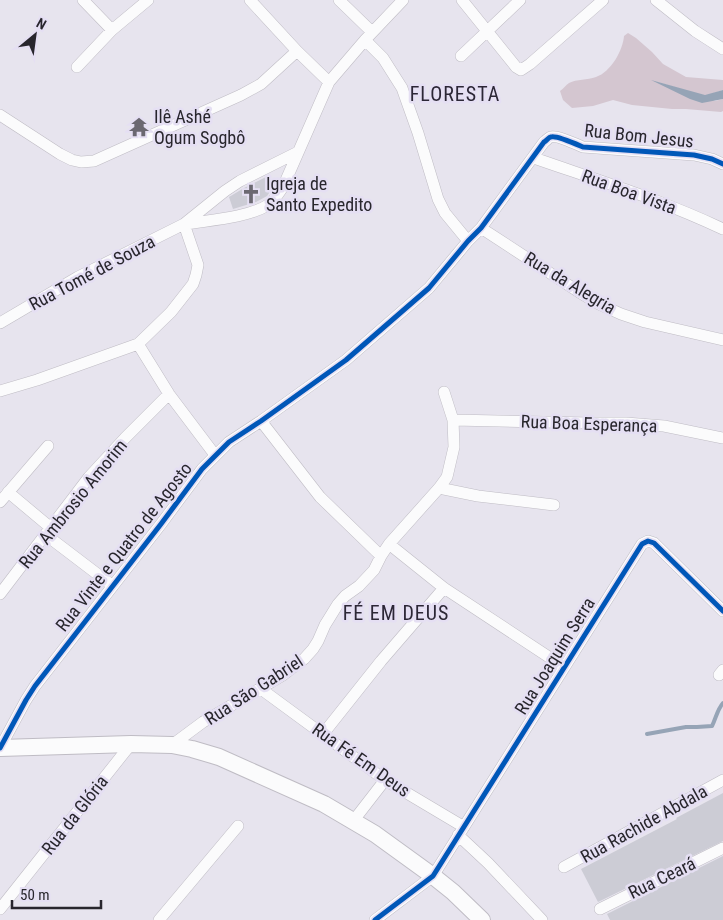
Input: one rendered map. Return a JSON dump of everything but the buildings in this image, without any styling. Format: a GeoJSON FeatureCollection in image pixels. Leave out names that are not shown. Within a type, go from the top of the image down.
{"type":"FeatureCollection","features":[{"type":"Feature","properties":{"kind":"main road"},"geometry":{"type":"LineString","coordinates":[[0,748],[131,744],[172,745],[219,757],[324,804],[354,820],[433,876],[482,920]]}},
{"type":"Feature","properties":{"kind":"street"},"geometry":{"type":"LineString","coordinates":[[83,0],[112,30]]}},
{"type":"Feature","properties":{"kind":"street"},"geometry":{"type":"LineString","coordinates":[[77,67],[112,30],[148,0]]}},
{"type":"Feature","properties":{"kind":"street"},"geometry":{"type":"LineString","coordinates":[[250,0],[329,82]]}},
{"type":"Feature","properties":{"kind":"street"},"geometry":{"type":"LineString","coordinates":[[339,0],[368,36],[402,88],[438,199],[445,213],[468,241]]}},
{"type":"Feature","properties":{"kind":"street","name":"Rua Tomé de Souza"},"geometry":{"type":"LineString","coordinates":[[184,224],[241,215],[268,205],[275,199],[283,187],[329,82],[368,36],[403,0]]}},
{"type":"Feature","properties":{"kind":"street"},"geometry":{"type":"LineString","coordinates":[[462,0],[521,70],[602,0]]}},
{"type":"Feature","properties":{"kind":"street"},"geometry":{"type":"LineString","coordinates":[[461,56],[520,0]]}},
{"type":"Feature","properties":{"kind":"street"},"geometry":{"type":"LineString","coordinates":[[658,1],[695,31],[723,49]]}},
{"type":"Feature","properties":{"kind":"street"},"geometry":{"type":"LineString","coordinates":[[0,115],[72,160],[81,162],[94,161],[241,95],[261,84],[297,50]]}},
{"type":"Feature","properties":{"kind":"street","name":"Rua Vinte e Quatro de Agosto"},"geometry":{"type":"LineString","coordinates":[[0,748],[35,686],[162,524],[202,469],[229,442],[353,354],[429,288],[481,228],[544,142],[552,136]]}},
{"type":"Feature","properties":{"kind":"street","name":"Rua Bom Jesus"},"geometry":{"type":"LineString","coordinates":[[552,136],[582,147],[694,155],[712,159],[723,164]]}},
{"type":"Feature","properties":{"kind":"street","name":"Rua Tomé de Souza"},"geometry":{"type":"LineString","coordinates":[[0,323],[78,277],[184,224],[240,181],[298,152]]}},
{"type":"Feature","properties":{"kind":"street","name":"Rua Boa Vista"},"geometry":{"type":"LineString","coordinates":[[534,158],[650,198],[723,229]]}},
{"type":"Feature","properties":{"kind":"street"},"geometry":{"type":"LineString","coordinates":[[0,391],[38,380],[138,344],[172,312],[193,284],[198,265],[184,224]]}},
{"type":"Feature","properties":{"kind":"street","name":"Rua da Alegria"},"geometry":{"type":"LineString","coordinates":[[481,228],[599,304],[645,322],[723,340]]}},
{"type":"Feature","properties":{"kind":"street"},"geometry":{"type":"LineString","coordinates":[[138,344],[169,394],[215,455]]}},
{"type":"Feature","properties":{"kind":"street","name":"Rua São Gabriel"},"geometry":{"type":"LineString","coordinates":[[172,745],[203,722],[261,689],[304,659],[318,641],[338,604],[374,570],[390,544],[439,488],[447,477],[454,448],[453,420],[444,392]]}},
{"type":"Feature","properties":{"kind":"street","name":"Rua Ambrosio Amorim"},"geometry":{"type":"LineString","coordinates":[[0,594],[90,478],[125,438],[169,394]]}},
{"type":"Feature","properties":{"kind":"street","name":"Rua Boa Esperança"},"geometry":{"type":"LineString","coordinates":[[453,420],[626,423],[664,426],[723,438]]}},
{"type":"Feature","properties":{"kind":"street"},"geometry":{"type":"LineString","coordinates":[[261,421],[320,497],[381,556]]}},
{"type":"Feature","properties":{"kind":"street"},"geometry":{"type":"LineString","coordinates":[[0,502],[48,446]]}},
{"type":"Feature","properties":{"kind":"street"},"geometry":{"type":"LineString","coordinates":[[439,488],[478,496],[554,505]]}},
{"type":"Feature","properties":{"kind":"street"},"geometry":{"type":"LineString","coordinates":[[8,492],[48,531],[112,586]]}},
{"type":"Feature","properties":{"kind":"street","name":"Rua Joaquim Serra"},"geometry":{"type":"LineString","coordinates":[[433,876],[639,546],[648,541],[654,543],[723,611]]}},
{"type":"Feature","properties":{"kind":"street"},"geometry":{"type":"LineString","coordinates":[[390,544],[444,588],[564,667]]}},
{"type":"Feature","properties":{"kind":"street"},"geometry":{"type":"LineString","coordinates":[[323,734],[381,661],[444,588]]}},
{"type":"Feature","properties":{"kind":"street","name":"Rua Fé Em Deus"},"geometry":{"type":"LineString","coordinates":[[261,689],[385,780],[461,831],[488,863],[542,920]]}},
{"type":"Feature","properties":{"kind":"street","name":"Rua da Glória"},"geometry":{"type":"LineString","coordinates":[[0,909],[131,744]]}},
{"type":"Feature","properties":{"kind":"street"},"geometry":{"type":"LineString","coordinates":[[354,820],[385,780]]}},
{"type":"Feature","properties":{"kind":"street","name":"Rua Rachide Abdala"},"geometry":{"type":"LineString","coordinates":[[564,867],[723,780]]}},
{"type":"Feature","properties":{"kind":"street"},"geometry":{"type":"LineString","coordinates":[[159,920],[238,826]]}},
{"type":"Feature","properties":{"kind":"street","name":"Rua Ceará"},"geometry":{"type":"LineString","coordinates":[[600,909],[723,848]]}},
{"type":"Feature","properties":{"kind":"street"},"geometry":{"type":"LineString","coordinates":[[375,920],[433,876]]}},
{"type":"Feature","properties":{"kind":"shaded area"},"geometry":{"type":"Polygon","coordinates":[[[628,33],[652,52],[663,64],[686,77],[723,80],[723,90],[705,96],[654,81],[715,101],[723,99],[723,111],[632,105],[613,100],[593,106],[572,108],[563,100],[560,91],[569,83],[596,77],[607,70],[615,60],[624,36],[628,33]]]}},
{"type":"Feature","properties":{"kind":"water"},"geometry":{"type":"Polygon","coordinates":[[[651,80],[705,95],[723,90],[723,99],[702,103],[651,80]]]}},
{"type":"Feature","properties":{"kind":"waterway"},"geometry":{"type":"LineString","coordinates":[[647,734],[686,727],[712,726],[723,703]]}},
{"type":"Feature","properties":{"kind":"cycle path"},"geometry":{"type":"LineString","coordinates":[[0,748],[35,686],[202,469],[229,442],[346,360],[429,288],[481,228],[548,138],[557,137],[583,147],[694,155],[712,159],[723,164]]}},
{"type":"Feature","properties":{"kind":"cycle path"},"geometry":{"type":"LineString","coordinates":[[375,920],[433,876],[642,544],[648,541],[654,543],[723,611]]}},
{"type":"Feature","properties":{"kind":"place","name":"Ilê Ashé Ogum Sogbô"},"geometry":{"type":"Point","coordinates":[139,127]}},
{"type":"Feature","properties":{"kind":"place","name":"Igreja de Santo Expedito"},"geometry":{"type":"Point","coordinates":[251,194]}},
{"type":"Feature","properties":{"kind":"district","name":"FLORESTA"},"geometry":{"type":"Point","coordinates":[455,94]}},
{"type":"Feature","properties":{"kind":"district","name":"FÉ EM DEUS"},"geometry":{"type":"Point","coordinates":[396,613]}}]}
